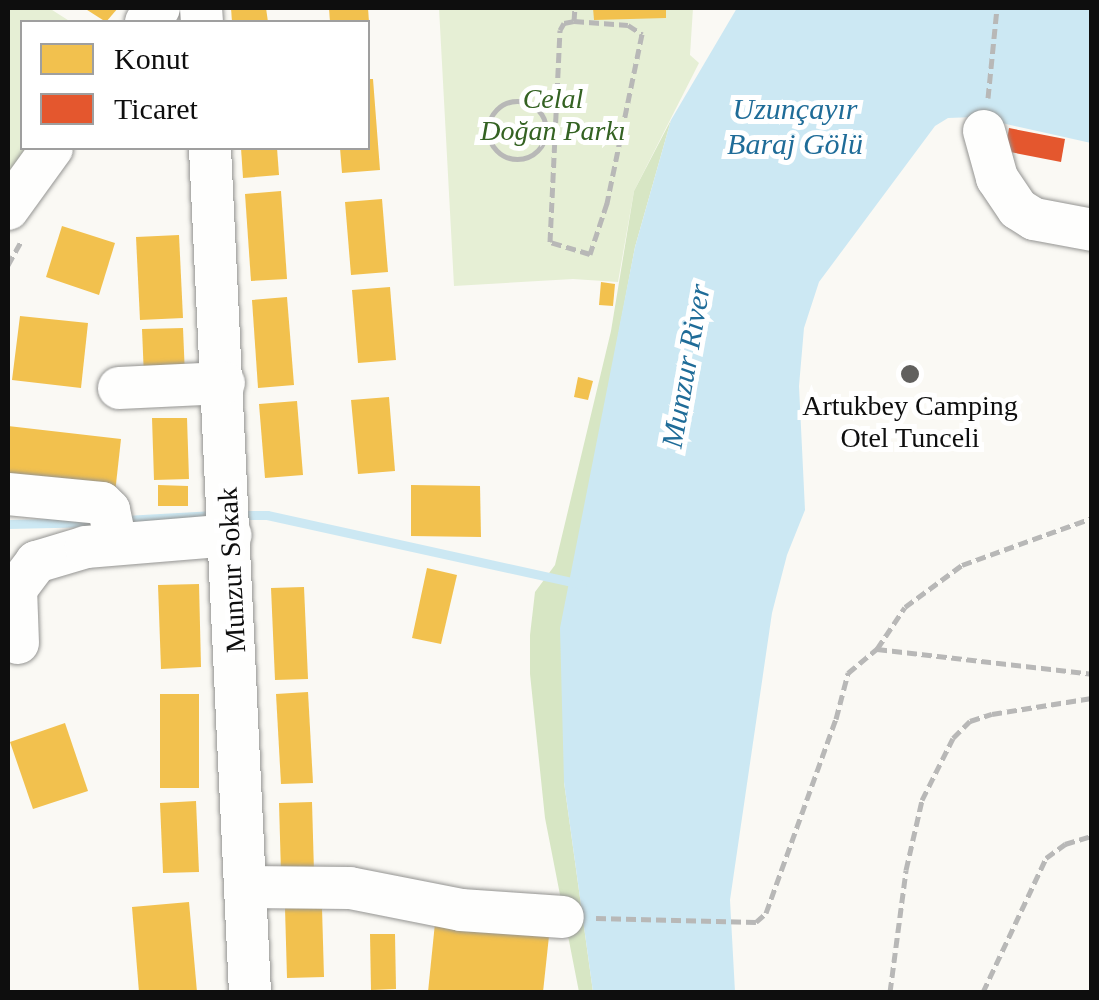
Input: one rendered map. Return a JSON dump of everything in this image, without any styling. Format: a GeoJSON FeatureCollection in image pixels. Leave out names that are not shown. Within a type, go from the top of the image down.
{"type":"FeatureCollection","features":[{"type":"Feature","properties":{"kind":"street"},"geometry":{"type":"LineString","coordinates":[[984,131],[998,178],[1018,208],[1034,219],[1092,230]]}},
{"type":"Feature","properties":{"kind":"street"},"geometry":{"type":"LineString","coordinates":[[8,209],[51,150]]}},
{"type":"Feature","properties":{"kind":"street","name":"Munzur Sokak"},"geometry":{"type":"LineString","coordinates":[[210,150],[250,992]]}},
{"type":"Feature","properties":{"kind":"street"},"geometry":{"type":"LineString","coordinates":[[118,388],[224,383]]}},
{"type":"Feature","properties":{"kind":"street"},"geometry":{"type":"LineString","coordinates":[[8,494],[98,502],[112,527]]}},
{"type":"Feature","properties":{"kind":"street"},"geometry":{"type":"LineString","coordinates":[[18,643],[16,589],[36,562],[112,527],[231,535]]}},
{"type":"Feature","properties":{"kind":"street"},"geometry":{"type":"LineString","coordinates":[[246,887],[350,888],[462,910],[562,917]]}},
{"type":"Feature","properties":{"kind":"path"},"geometry":{"type":"LineString","coordinates":[[574,21],[575,8]]}},
{"type":"Feature","properties":{"kind":"path"},"geometry":{"type":"LineString","coordinates":[[984,131],[997,8]]}},
{"type":"Feature","properties":{"kind":"path"},"geometry":{"type":"LineString","coordinates":[[564,23],[628,26],[642,34],[607,204],[590,254],[550,242],[555,132],[560,30],[564,23]]}},
{"type":"Feature","properties":{"kind":"path"},"geometry":{"type":"LineString","coordinates":[[524,102],[540,113],[546,132],[538,150],[512,159],[491,144],[488,126],[496,109],[524,102]]}},
{"type":"Feature","properties":{"kind":"path"},"geometry":{"type":"LineString","coordinates":[[546,132],[555,132]]}},
{"type":"Feature","properties":{"kind":"path"},"geometry":{"type":"LineString","coordinates":[[562,917],[756,922],[766,913],[780,881],[848,673],[877,649],[905,607],[962,565],[1092,518]]}},
{"type":"Feature","properties":{"kind":"path"},"geometry":{"type":"LineString","coordinates":[[877,649],[1092,674]]}},
{"type":"Feature","properties":{"kind":"path"},"geometry":{"type":"LineString","coordinates":[[890,992],[906,870],[922,800],[953,738],[970,722],[992,714],[1092,698]]}},
{"type":"Feature","properties":{"kind":"path"},"geometry":{"type":"LineString","coordinates":[[984,992],[1046,858],[1065,844],[1092,836]]}},
{"type":"Feature","properties":{"kind":"green space"},"geometry":{"type":"Polygon","coordinates":[[[8,8],[49,8],[68,20],[20,20],[20,150],[40,150],[8,204],[8,8]]]}},
{"type":"Feature","properties":{"kind":"green space","name":"Celal Doğan Parkı"},"geometry":{"type":"Polygon","coordinates":[[[439,8],[693,8],[690,55],[699,63],[634,191],[618,282],[573,279],[454,286],[439,8]]]}},
{"type":"Feature","properties":{"kind":"green space"},"geometry":{"type":"Polygon","coordinates":[[[671,120],[635,247],[595,458],[564,782],[593,992],[579,992],[545,818],[530,674],[530,635],[535,592],[555,565],[611,331],[634,191],[671,120]]]}},
{"type":"Feature","properties":{"kind":"water","name":"Uzunçayır Baraj Gölü"},"geometry":{"type":"Polygon","coordinates":[[[737,8],[1091,8],[1091,143],[975,117],[948,118],[935,126],[819,282],[804,328],[799,386],[805,510],[787,555],[772,613],[730,900],[735,992],[593,992],[564,782],[560,628],[635,247],[671,120],[737,8]]]}},
{"type":"Feature","properties":{"kind":"building: Konut"},"geometry":{"type":"Polygon","coordinates":[[[84,8],[118,8],[108,20],[84,8]]]}},
{"type":"Feature","properties":{"kind":"building: Konut"},"geometry":{"type":"Polygon","coordinates":[[[231,8],[266,8],[268,20],[232,20],[231,8]]]}},
{"type":"Feature","properties":{"kind":"building: Konut"},"geometry":{"type":"Polygon","coordinates":[[[329,8],[368,8],[369,20],[330,20],[329,8]]]}},
{"type":"Feature","properties":{"kind":"building: Konut"},"geometry":{"type":"Polygon","coordinates":[[[593,8],[666,8],[666,18],[594,20],[593,8]]]}},
{"type":"Feature","properties":{"kind":"building: Konut"},"geometry":{"type":"Polygon","coordinates":[[[373,79],[380,170],[342,173],[340,150],[370,150],[373,79]]]}},
{"type":"Feature","properties":{"kind":"building: Konut"},"geometry":{"type":"Polygon","coordinates":[[[241,150],[277,150],[279,175],[243,178],[241,150]]]}},
{"type":"Feature","properties":{"kind":"building: Konut"},"geometry":{"type":"Polygon","coordinates":[[[281,191],[287,279],[251,281],[245,194],[281,191]]]}},
{"type":"Feature","properties":{"kind":"building: Konut"},"geometry":{"type":"Polygon","coordinates":[[[382,199],[388,272],[351,275],[345,202],[382,199]]]}},
{"type":"Feature","properties":{"kind":"building: Konut"},"geometry":{"type":"Polygon","coordinates":[[[62,226],[115,243],[99,295],[46,277],[62,226]]]}},
{"type":"Feature","properties":{"kind":"building: Konut"},"geometry":{"type":"Polygon","coordinates":[[[179,235],[183,318],[140,320],[136,237],[179,235]]]}},
{"type":"Feature","properties":{"kind":"building: Konut"},"geometry":{"type":"Polygon","coordinates":[[[601,282],[615,284],[613,306],[599,305],[601,282]]]}},
{"type":"Feature","properties":{"kind":"building: Konut"},"geometry":{"type":"Polygon","coordinates":[[[390,287],[396,360],[358,363],[352,290],[390,287]]]}},
{"type":"Feature","properties":{"kind":"building: Konut"},"geometry":{"type":"Polygon","coordinates":[[[287,297],[294,385],[258,388],[252,300],[287,297]]]}},
{"type":"Feature","properties":{"kind":"building: Konut"},"geometry":{"type":"Polygon","coordinates":[[[20,316],[88,323],[81,388],[12,380],[20,316]]]}},
{"type":"Feature","properties":{"kind":"building: Konut"},"geometry":{"type":"Polygon","coordinates":[[[183,328],[185,376],[144,377],[142,329],[183,328]]]}},
{"type":"Feature","properties":{"kind":"building: Konut"},"geometry":{"type":"Polygon","coordinates":[[[578,377],[593,381],[588,400],[574,397],[578,377]]]}},
{"type":"Feature","properties":{"kind":"building: Konut"},"geometry":{"type":"Polygon","coordinates":[[[389,397],[395,471],[358,474],[351,400],[389,397]]]}},
{"type":"Feature","properties":{"kind":"building: Konut"},"geometry":{"type":"Polygon","coordinates":[[[297,401],[303,475],[265,478],[259,404],[297,401]]]}},
{"type":"Feature","properties":{"kind":"building: Konut"},"geometry":{"type":"Polygon","coordinates":[[[152,418],[187,418],[189,479],[154,480],[152,418]]]}},
{"type":"Feature","properties":{"kind":"building: Konut"},"geometry":{"type":"Polygon","coordinates":[[[8,426],[121,439],[115,493],[8,480],[8,426]]]}},
{"type":"Feature","properties":{"kind":"building: Konut"},"geometry":{"type":"Polygon","coordinates":[[[158,485],[188,486],[188,506],[158,506],[158,485]]]}},
{"type":"Feature","properties":{"kind":"building: Konut"},"geometry":{"type":"Polygon","coordinates":[[[411,485],[480,486],[481,537],[411,536],[411,485]]]}},
{"type":"Feature","properties":{"kind":"building: Konut"},"geometry":{"type":"Polygon","coordinates":[[[427,568],[457,575],[441,644],[412,638],[427,568]]]}},
{"type":"Feature","properties":{"kind":"building: Konut"},"geometry":{"type":"Polygon","coordinates":[[[199,584],[201,667],[161,669],[158,585],[199,584]]]}},
{"type":"Feature","properties":{"kind":"building: Konut"},"geometry":{"type":"Polygon","coordinates":[[[304,587],[308,679],[275,680],[271,588],[304,587]]]}},
{"type":"Feature","properties":{"kind":"building: Konut"},"geometry":{"type":"Polygon","coordinates":[[[308,692],[313,783],[281,784],[276,694],[308,692]]]}},
{"type":"Feature","properties":{"kind":"building: Konut"},"geometry":{"type":"Polygon","coordinates":[[[160,694],[199,694],[199,788],[160,788],[160,694]]]}},
{"type":"Feature","properties":{"kind":"building: Konut"},"geometry":{"type":"Polygon","coordinates":[[[65,723],[88,791],[33,809],[10,742],[65,723]]]}},
{"type":"Feature","properties":{"kind":"building: Konut"},"geometry":{"type":"Polygon","coordinates":[[[196,801],[199,872],[163,873],[160,803],[196,801]]]}},
{"type":"Feature","properties":{"kind":"building: Konut"},"geometry":{"type":"Polygon","coordinates":[[[312,802],[314,872],[281,873],[279,803],[312,802]]]}},
{"type":"Feature","properties":{"kind":"building: Konut"},"geometry":{"type":"Polygon","coordinates":[[[189,902],[197,992],[139,992],[132,907],[189,902]]]}},
{"type":"Feature","properties":{"kind":"building: Konut"},"geometry":{"type":"Polygon","coordinates":[[[285,908],[322,908],[324,977],[287,978],[285,908]]]}},
{"type":"Feature","properties":{"kind":"building: Konut"},"geometry":{"type":"Polygon","coordinates":[[[435,923],[549,936],[543,992],[428,992],[435,923]]]}},
{"type":"Feature","properties":{"kind":"building: Konut"},"geometry":{"type":"Polygon","coordinates":[[[370,934],[395,934],[396,989],[371,990],[370,934]]]}},
{"type":"Feature","properties":{"kind":"building: Ticaret"},"geometry":{"type":"Polygon","coordinates":[[[1009,128],[1065,139],[1061,162],[1005,151],[1009,128]]]}},
{"type":"Feature","properties":{"kind":"waterway"},"geometry":{"type":"LineString","coordinates":[[125,520],[214,515]]}},
{"type":"Feature","properties":{"kind":"waterway"},"geometry":{"type":"LineString","coordinates":[[240,515],[267,515],[582,584]]}},
{"type":"Feature","properties":{"kind":"waterway"},"geometry":{"type":"LineString","coordinates":[[8,524],[99,522]]}},
{"type":"Feature","properties":{"kind":"place","name":"Artukbey Camping Otel Tunceli"},"geometry":{"type":"Point","coordinates":[910,374]}},
{"type":"Feature","properties":{"kind":"water label","name":"Munzur River"},"geometry":{"type":"Point","coordinates":[686,366]}}]}
